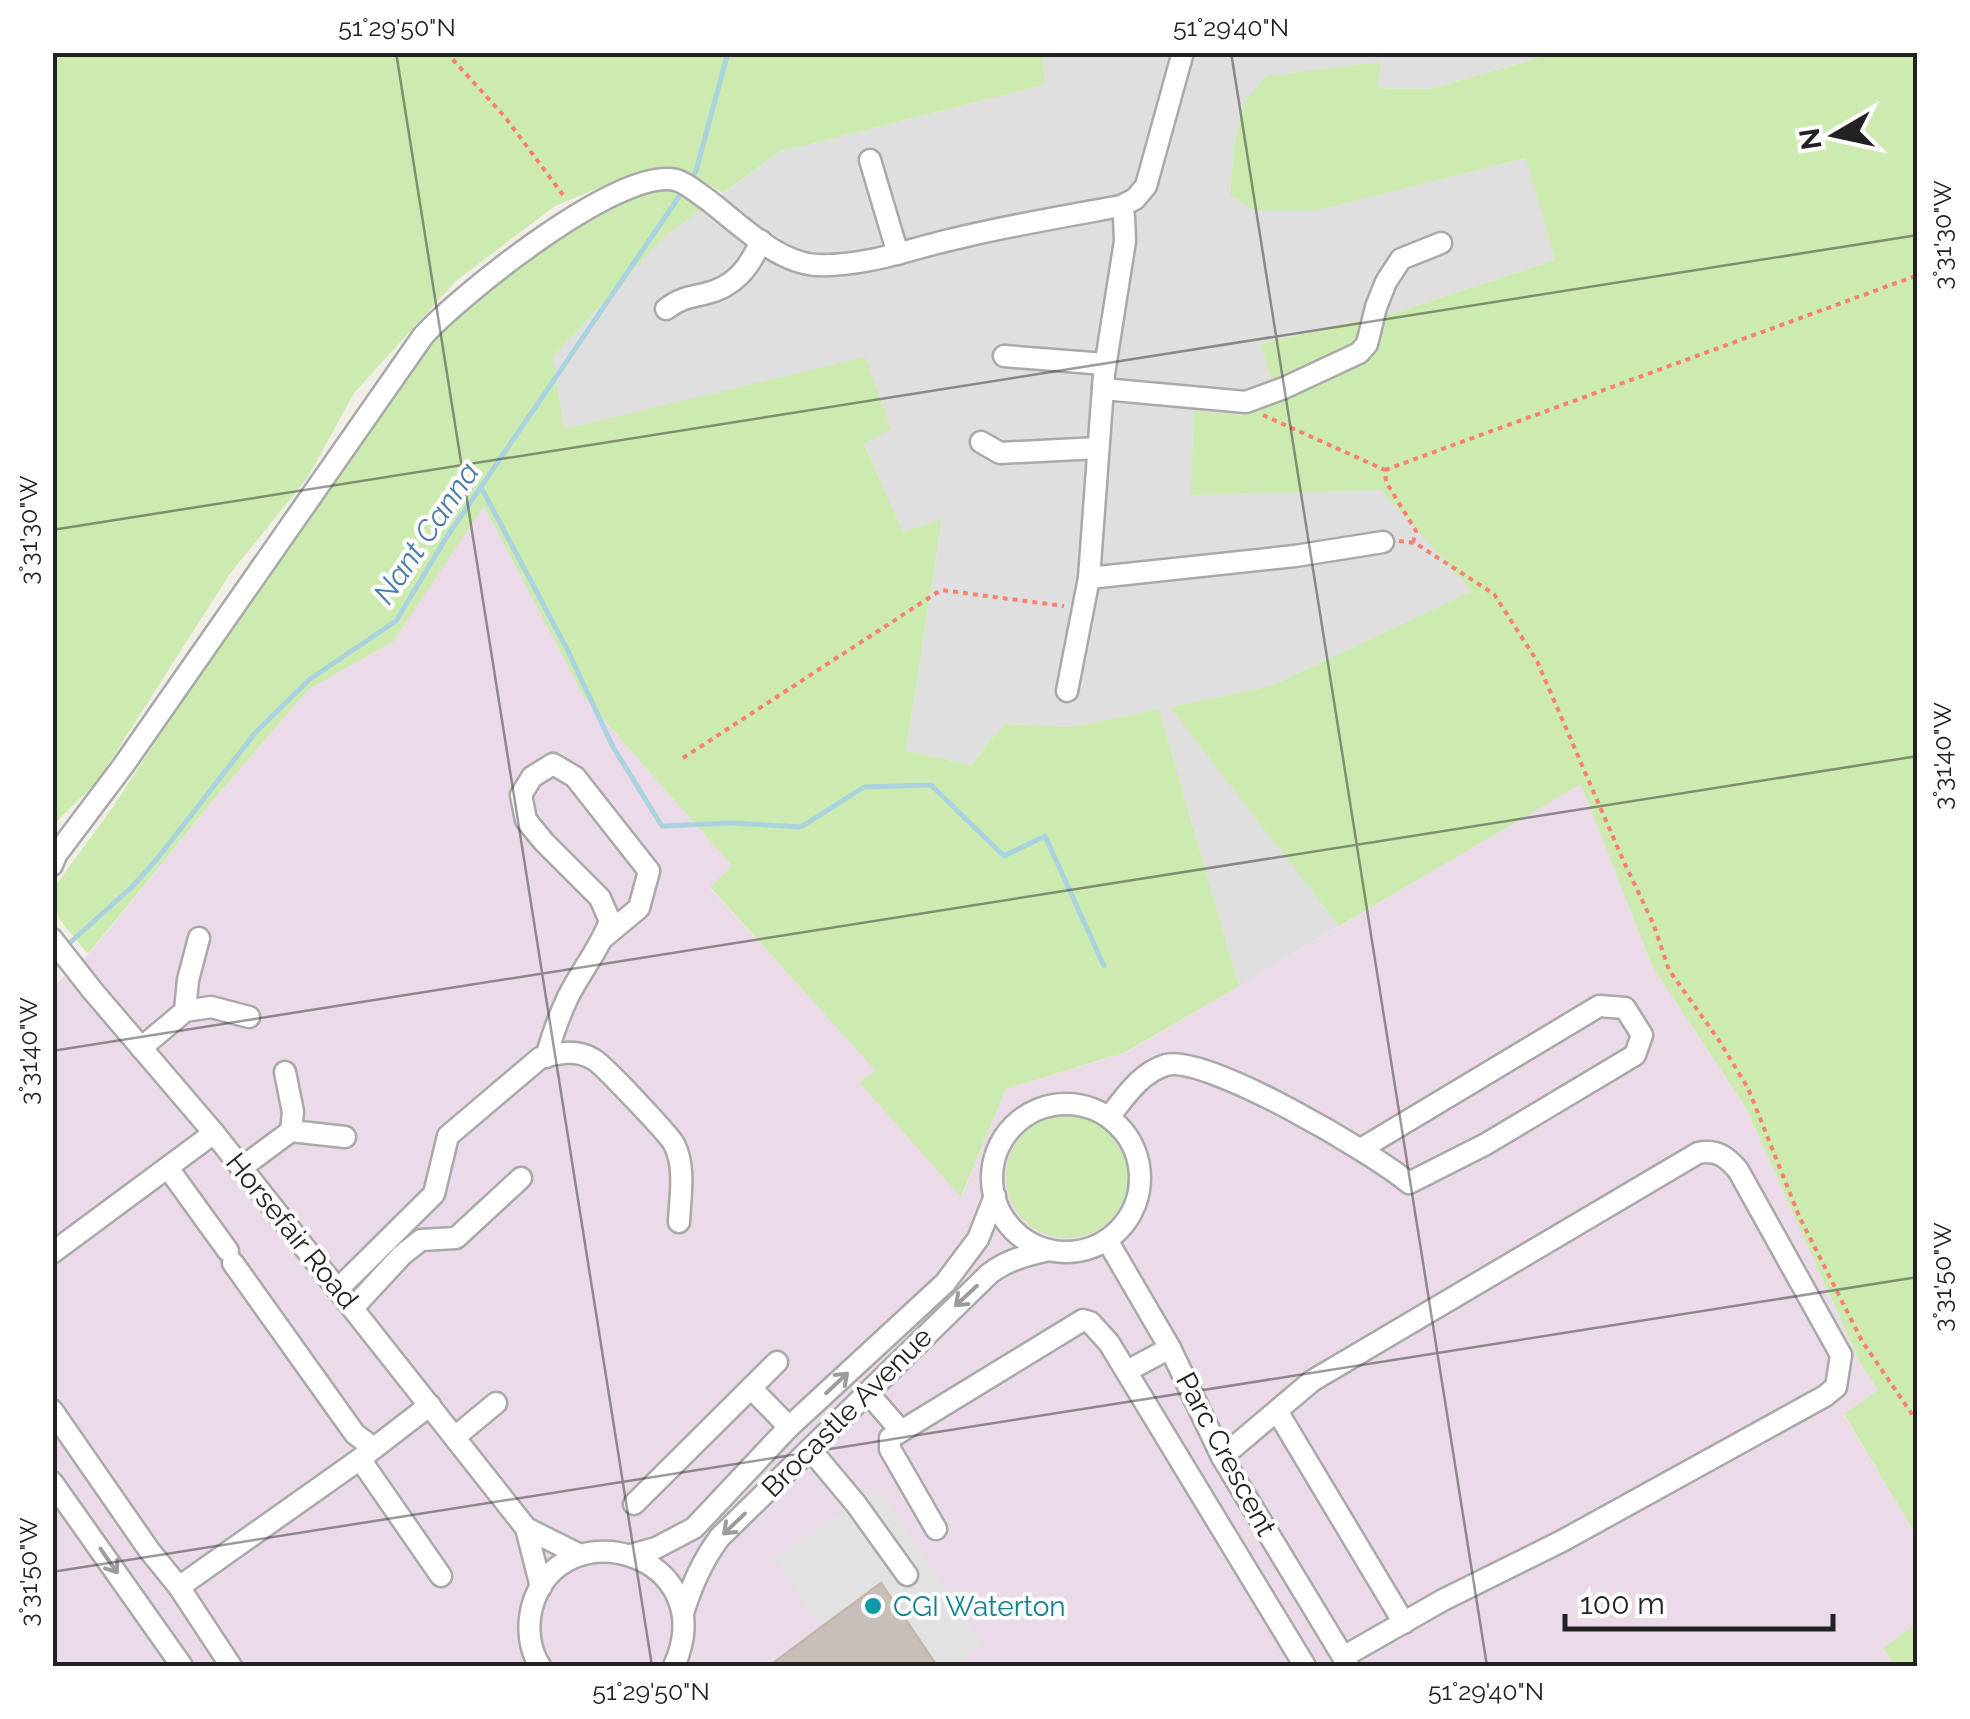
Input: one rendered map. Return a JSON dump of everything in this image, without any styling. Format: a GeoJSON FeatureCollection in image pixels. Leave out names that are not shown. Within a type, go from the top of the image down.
{"type":"FeatureCollection","features":[{"type":"Feature","properties":{"kind":"street"},"geometry":{"type":"LineString","coordinates":[[52,865],[424,336],[487,278],[577,214],[640,184],[658,180],[676,180],[790,259],[807,264],[838,264],[898,254],[1004,227],[1121,206],[1135,199],[1146,186],[1182,52]]}},
{"type":"Feature","properties":{"kind":"street"},"geometry":{"type":"LineString","coordinates":[[870,160],[898,254]]}},
{"type":"Feature","properties":{"kind":"street"},"geometry":{"type":"LineString","coordinates":[[1067,691],[1090,578],[1105,364],[1125,240],[1121,206]]}},
{"type":"Feature","properties":{"kind":"street"},"geometry":{"type":"LineString","coordinates":[[666,308],[683,298],[712,292],[736,278],[750,264],[762,241]]}},
{"type":"Feature","properties":{"kind":"street"},"geometry":{"type":"LineString","coordinates":[[1103,388],[1246,402],[1284,388],[1367,344],[1376,307],[1401,259],[1441,243]]}},
{"type":"Feature","properties":{"kind":"street"},"geometry":{"type":"LineString","coordinates":[[1004,356],[1105,364]]}},
{"type":"Feature","properties":{"kind":"street"},"geometry":{"type":"LineString","coordinates":[[981,442],[1000,453],[1098,448]]}},
{"type":"Feature","properties":{"kind":"street"},"geometry":{"type":"LineString","coordinates":[[1090,578],[1295,556],[1383,542]]}},
{"type":"Feature","properties":{"kind":"street"},"geometry":{"type":"LineString","coordinates":[[546,1056],[569,996],[610,921],[600,898],[526,820],[521,795],[532,777],[553,764],[575,777],[649,871],[639,908],[604,938]]}},
{"type":"Feature","properties":{"kind":"street"},"geometry":{"type":"LineString","coordinates":[[185,1011],[199,938]]}},
{"type":"Feature","properties":{"kind":"street","name":"Horsefair Road"},"geometry":{"type":"LineString","coordinates":[[52,939],[214,1134],[526,1528],[541,1587]]}},
{"type":"Feature","properties":{"kind":"street"},"geometry":{"type":"LineString","coordinates":[[1110,1117],[1136,1083],[1168,1064],[1203,1069],[1340,1135],[1409,1183],[1486,1144],[1635,1055],[1642,1035],[1624,1008],[1599,1006],[1362,1149]]}},
{"type":"Feature","properties":{"kind":"street"},"geometry":{"type":"LineString","coordinates":[[141,1048],[185,1011],[212,1008],[248,1017]]}},
{"type":"Feature","properties":{"kind":"street"},"geometry":{"type":"LineString","coordinates":[[338,1289],[434,1194],[448,1136],[540,1058],[558,1053],[575,1053],[596,1060],[674,1141],[681,1166],[679,1222]]}},
{"type":"Feature","properties":{"kind":"street"},"geometry":{"type":"LineString","coordinates":[[286,1072],[293,1112],[290,1131]]}},
{"type":"Feature","properties":{"kind":"street"},"geometry":{"type":"LineString","coordinates":[[1052,1105],[1092,1108],[1110,1117],[1134,1149],[1140,1169],[1140,1190],[1122,1227],[1106,1240],[1069,1252],[1049,1250],[1014,1230],[995,1196],[992,1176],[1004,1138],[1017,1123],[1052,1105]]}},
{"type":"Feature","properties":{"kind":"street"},"geometry":{"type":"LineString","coordinates":[[241,1168],[290,1131],[345,1137]]}},
{"type":"Feature","properties":{"kind":"street"},"geometry":{"type":"LineString","coordinates":[[52,1254],[214,1134]]}},
{"type":"Feature","properties":{"kind":"street"},"geometry":{"type":"LineString","coordinates":[[1222,1457],[1312,1381],[1698,1153],[1718,1152],[1738,1170],[1841,1355],[1836,1387],[1562,1541],[1444,1600],[1346,1662]]}},
{"type":"Feature","properties":{"kind":"street"},"geometry":{"type":"LineString","coordinates":[[168,1168],[355,1434],[441,1576]]}},
{"type":"Feature","properties":{"kind":"street"},"geometry":{"type":"LineString","coordinates":[[353,1308],[402,1254],[422,1240],[456,1238],[521,1178]]}},
{"type":"Feature","properties":{"kind":"street","name":"Brocastle Avenue"},"geometry":{"type":"LineString","coordinates":[[632,1555],[656,1548],[694,1528],[790,1427],[944,1283],[978,1238],[995,1196]]}},
{"type":"Feature","properties":{"kind":"street","name":"Parc Crescent"},"geometry":{"type":"LineString","coordinates":[[1106,1240],[1170,1348],[1222,1457],[1346,1662]]}},
{"type":"Feature","properties":{"kind":"street","name":"Brocastle Avenue"},"geometry":{"type":"LineString","coordinates":[[674,1666],[681,1651],[683,1613],[692,1584],[720,1538],[989,1274],[1016,1258],[1049,1250]]}},
{"type":"Feature","properties":{"kind":"street"},"geometry":{"type":"LineString","coordinates":[[936,1529],[890,1449],[890,1438],[1083,1320],[1090,1322],[1109,1343],[1304,1666]]}},
{"type":"Feature","properties":{"kind":"street"},"geometry":{"type":"LineString","coordinates":[[1127,1372],[1170,1348]]}},
{"type":"Feature","properties":{"kind":"street"},"geometry":{"type":"LineString","coordinates":[[634,1504],[777,1362]]}},
{"type":"Feature","properties":{"kind":"street"},"geometry":{"type":"LineString","coordinates":[[752,1388],[790,1427]]}},
{"type":"Feature","properties":{"kind":"street"},"geometry":{"type":"LineString","coordinates":[[868,1393],[901,1431]]}},
{"type":"Feature","properties":{"kind":"street"},"geometry":{"type":"LineString","coordinates":[[455,1437],[496,1402]]}},
{"type":"Feature","properties":{"kind":"street"},"geometry":{"type":"LineString","coordinates":[[178,1587],[430,1405]]}},
{"type":"Feature","properties":{"kind":"street"},"geometry":{"type":"LineString","coordinates":[[52,1410],[232,1666]]}},
{"type":"Feature","properties":{"kind":"street"},"geometry":{"type":"LineString","coordinates":[[1277,1411],[1404,1623]]}},
{"type":"Feature","properties":{"kind":"street"},"geometry":{"type":"LineString","coordinates":[[810,1449],[907,1575]]}},
{"type":"Feature","properties":{"kind":"street"},"geometry":{"type":"LineString","coordinates":[[52,1482],[182,1666]]}},
{"type":"Feature","properties":{"kind":"street","name":"Horsefair Road"},"geometry":{"type":"LineString","coordinates":[[526,1528],[580,1555]]}},
{"type":"Feature","properties":{"kind":"street"},"geometry":{"type":"LineString","coordinates":[[535,1664],[529,1622],[533,1604],[541,1587],[558,1568],[580,1555],[606,1551],[632,1555],[650,1564],[665,1577],[683,1613]]}},
{"type":"Feature","properties":{"kind":"path"},"geometry":{"type":"LineString","coordinates":[[446,52],[505,116],[577,214]]}},
{"type":"Feature","properties":{"kind":"path"},"geometry":{"type":"LineString","coordinates":[[1246,402],[1252,410],[1385,470],[1918,275]]}},
{"type":"Feature","properties":{"kind":"path"},"geometry":{"type":"LineString","coordinates":[[1385,470],[1386,482],[1416,531],[1413,543]]}},
{"type":"Feature","properties":{"kind":"path"},"geometry":{"type":"LineString","coordinates":[[1383,542],[1413,543],[1494,594],[1537,661],[1653,923],[1669,970],[1748,1088],[1798,1216],[1862,1341],[1918,1423]]}},
{"type":"Feature","properties":{"kind":"path"},"geometry":{"type":"LineString","coordinates":[[683,758],[940,590],[1083,609]]}},
{"type":"Feature","properties":{"kind":"shaded area"},"geometry":{"type":"Polygon","coordinates":[[[1043,53],[1555,53],[1430,89],[1377,88],[1381,63],[1243,104],[1230,195],[1253,210],[1318,209],[1527,158],[1555,260],[1397,312],[1260,344],[1277,398],[1243,415],[1191,495],[1381,489],[1473,591],[1271,686],[1171,707],[1339,926],[1239,986],[1159,709],[1073,727],[1004,724],[971,765],[906,751],[942,520],[903,533],[864,443],[564,429],[553,357],[664,237],[779,152],[1043,85],[1043,53]]]}},
{"type":"Feature","properties":{"kind":"shaded area"},"geometry":{"type":"Polygon","coordinates":[[[484,505],[584,697],[733,867],[710,888],[877,1071],[860,1082],[962,1196],[1006,1089],[1127,1052],[1581,783],[1652,966],[1746,1108],[1860,1363],[1879,1391],[1844,1415],[1917,1537],[1917,1623],[1883,1648],[1895,1666],[53,1666],[53,987],[89,954],[309,689],[393,642],[484,505]]]}},
{"type":"Feature","properties":{"kind":"shaded area"},"geometry":{"type":"Polygon","coordinates":[[[878,1488],[984,1644],[957,1666],[937,1666],[881,1583],[820,1628],[775,1558],[878,1488]]]}},
{"type":"Feature","properties":{"kind":"green space"},"geometry":{"type":"Polygon","coordinates":[[[53,53],[1043,53],[1044,85],[779,152],[723,193],[684,171],[651,170],[555,206],[456,281],[354,393],[308,477],[229,575],[97,782],[53,825],[53,53]]]}},
{"type":"Feature","properties":{"kind":"green space"},"geometry":{"type":"Polygon","coordinates":[[[1555,53],[1917,53],[1917,1537],[1844,1414],[1878,1390],[1860,1363],[1746,1108],[1652,966],[1581,784],[1339,926],[1170,707],[1271,686],[1472,591],[1381,490],[1191,495],[1194,411],[1243,415],[1277,398],[1260,344],[1397,312],[1555,260],[1526,158],[1318,210],[1253,210],[1230,195],[1243,104],[1266,76],[1381,62],[1378,88],[1430,89],[1555,53]]]}},
{"type":"Feature","properties":{"kind":"green space"},"geometry":{"type":"Polygon","coordinates":[[[653,189],[673,190],[702,209],[664,237],[553,357],[564,429],[865,357],[891,429],[864,444],[903,532],[942,519],[906,751],[971,765],[1004,724],[1073,727],[1159,709],[1239,986],[1126,1052],[1006,1089],[961,1197],[859,1082],[876,1071],[710,887],[732,866],[584,697],[484,506],[393,642],[309,689],[88,954],[60,920],[54,902],[55,886],[424,351],[461,313],[511,273],[622,198],[653,189]]]}},
{"type":"Feature","properties":{"kind":"green space"},"geometry":{"type":"Polygon","coordinates":[[[1067,1116],[1090,1121],[1110,1134],[1123,1154],[1128,1177],[1123,1200],[1110,1220],[1090,1233],[1067,1238],[1044,1233],[1024,1220],[1011,1200],[1006,1177],[1011,1154],[1024,1134],[1044,1121],[1067,1116]]]}},
{"type":"Feature","properties":{"kind":"green space"},"geometry":{"type":"Polygon","coordinates":[[[1917,1623],[1917,1666],[1895,1666],[1883,1648],[1917,1623]]]}},
{"type":"Feature","properties":{"kind":"building","name":"CGI Waterton"},"geometry":{"type":"Polygon","coordinates":[[[881,1583],[937,1666],[769,1666],[820,1628],[881,1583]]]}},
{"type":"Feature","properties":{"kind":"waterway","name":"Nant Canna"},"geometry":{"type":"LineString","coordinates":[[691,179],[728,52]]}},
{"type":"Feature","properties":{"kind":"waterway","name":"Nant Canna"},"geometry":{"type":"LineString","coordinates":[[65,947],[157,859],[255,733],[310,679],[396,621],[448,535],[685,188]]}},
{"type":"Feature","properties":{"kind":"waterway"},"geometry":{"type":"LineString","coordinates":[[482,489],[568,651],[613,747],[662,826],[732,823],[801,827],[864,787],[931,785],[1004,856],[1045,836],[1104,966]]}},
{"type":"Feature","properties":{"kind":"place","name":"CGI Waterton"},"geometry":{"type":"Point","coordinates":[873,1606]}}]}
